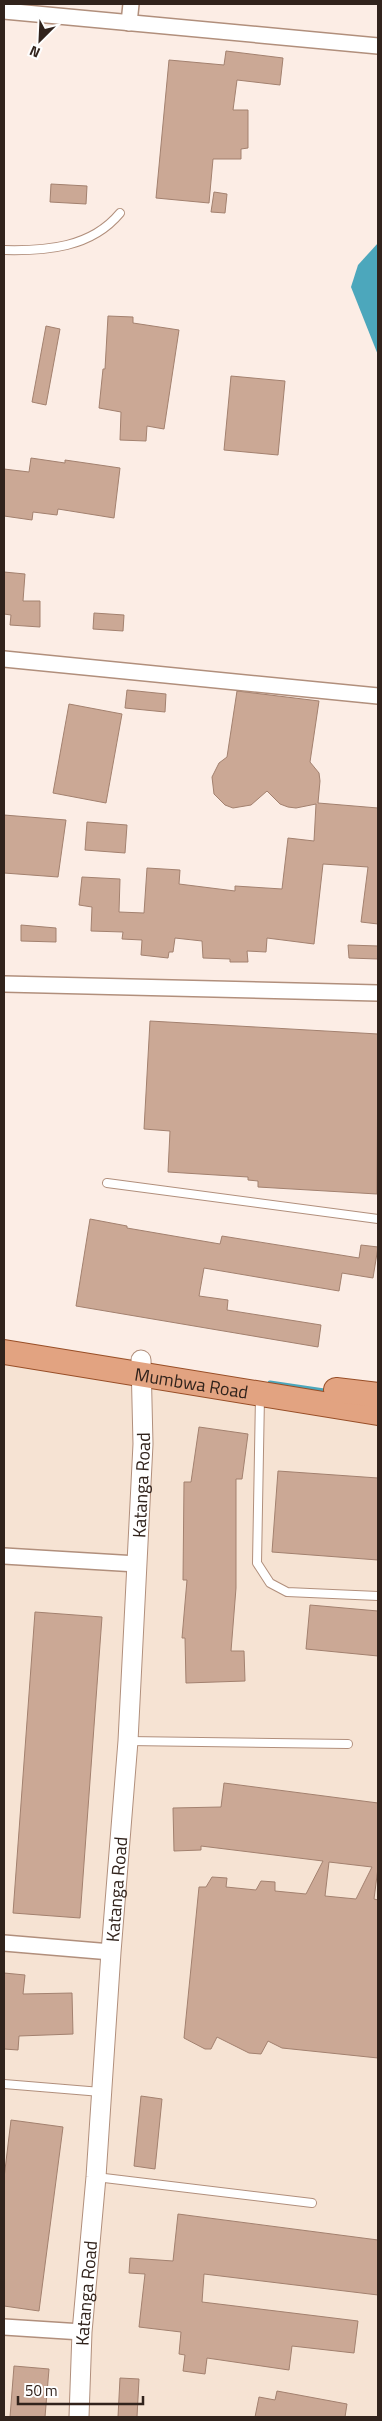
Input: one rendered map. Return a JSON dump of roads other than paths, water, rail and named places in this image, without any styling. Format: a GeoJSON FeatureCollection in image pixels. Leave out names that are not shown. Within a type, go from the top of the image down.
{"type":"FeatureCollection","features":[{"type":"Feature","properties":{"kind":"main road","name":"Mumbwa Road"},"geometry":{"type":"LineString","coordinates":[[4,1336],[260,1394],[378,1412]]}},
{"type":"Feature","properties":{"kind":"main road","name":"Mumbwa Road"},"geometry":{"type":"LineString","coordinates":[[4,1352],[378,1396]]}},
{"type":"Feature","properties":{"kind":"street"},"geometry":{"type":"LineString","coordinates":[[129,23],[130,4]]}},
{"type":"Feature","properties":{"kind":"street"},"geometry":{"type":"LineString","coordinates":[[4,11],[378,46]]}},
{"type":"Feature","properties":{"kind":"street"},"geometry":{"type":"LineString","coordinates":[[4,659],[378,696]]}},
{"type":"Feature","properties":{"kind":"street"},"geometry":{"type":"LineString","coordinates":[[4,984],[378,993]]}},
{"type":"Feature","properties":{"kind":"street","name":"Katanga Road"},"geometry":{"type":"LineString","coordinates":[[79,2417],[82,2332],[103,2092],[111,1952],[128,1741],[143,1444],[141,1368]]}},
{"type":"Feature","properties":{"kind":"street"},"geometry":{"type":"LineString","coordinates":[[4,1556],[138,1564]]}},
{"type":"Feature","properties":{"kind":"street"},"geometry":{"type":"LineString","coordinates":[[4,1943],[111,1952]]}},
{"type":"Feature","properties":{"kind":"street"},"geometry":{"type":"LineString","coordinates":[[4,2327],[82,2332]]}},
{"type":"Feature","properties":{"kind":"lane"},"geometry":{"type":"LineString","coordinates":[[4,250],[30,251],[62,247],[96,236],[120,213]]}},
{"type":"Feature","properties":{"kind":"lane"},"geometry":{"type":"LineString","coordinates":[[107,1183],[378,1219]]}},
{"type":"Feature","properties":{"kind":"lane"},"geometry":{"type":"LineString","coordinates":[[260,1394],[257,1563],[270,1583],[288,1592],[378,1596]]}},
{"type":"Feature","properties":{"kind":"lane"},"geometry":{"type":"LineString","coordinates":[[128,1741],[348,1744]]}},
{"type":"Feature","properties":{"kind":"lane"},"geometry":{"type":"LineString","coordinates":[[4,2084],[103,2092]]}},
{"type":"Feature","properties":{"kind":"lane"},"geometry":{"type":"LineString","coordinates":[[96,2177],[312,2203]]}},
{"type":"Feature","properties":{"kind":"water"},"geometry":{"type":"Polygon","coordinates":[[[378,243],[378,355],[351,287],[358,265],[378,243]]]}},
{"type":"Feature","properties":{"kind":"waterway"},"geometry":{"type":"LineString","coordinates":[[270,1383],[331,1392]]}}]}
